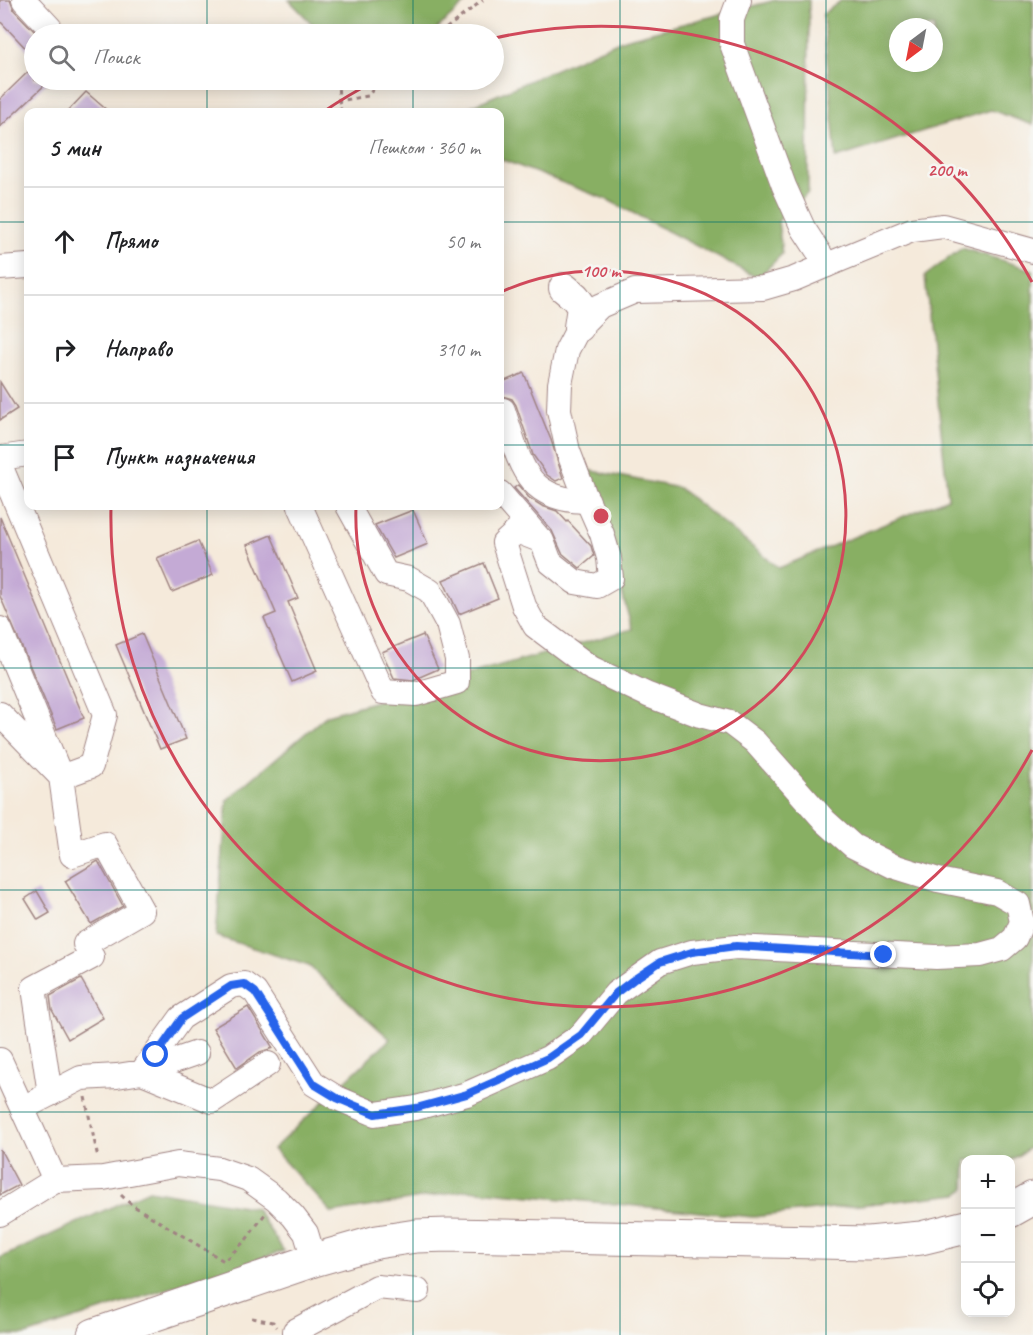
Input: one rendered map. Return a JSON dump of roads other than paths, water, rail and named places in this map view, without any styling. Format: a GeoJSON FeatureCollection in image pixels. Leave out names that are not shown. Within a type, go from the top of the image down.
{"type":"FeatureCollection","features":[{"type":"Feature","properties":{"kind":"highway"},"geometry":{"type":"LineString","coordinates":[[1014,1209],[1033,1198]]}},
{"type":"Feature","properties":{"kind":"highway"},"geometry":{"type":"LineString","coordinates":[[94,1335],[314,1260],[377,1242],[416,1236],[869,1243],[921,1238],[961,1228]]}},
{"type":"Feature","properties":{"kind":"main road"},"geometry":{"type":"LineString","coordinates":[[564,288],[575,297],[582,308],[579,327]]}},
{"type":"Feature","properties":{"kind":"street"},"geometry":{"type":"LineString","coordinates":[[24,0],[46,24]]}},
{"type":"Feature","properties":{"kind":"street"},"geometry":{"type":"LineString","coordinates":[[739,0],[732,19],[732,44],[784,186],[803,228],[827,265]]}},
{"type":"Feature","properties":{"kind":"street"},"geometry":{"type":"LineString","coordinates":[[504,498],[542,541],[550,562],[574,582],[597,586],[611,578],[609,558],[602,534],[568,451],[559,410],[560,384],[567,350],[579,327],[600,306],[635,291],[763,288],[794,279],[912,230],[943,226],[1033,251]]}},
{"type":"Feature","properties":{"kind":"street"},"geometry":{"type":"LineString","coordinates":[[0,268],[24,266]]}},
{"type":"Feature","properties":{"kind":"street"},"geometry":{"type":"LineString","coordinates":[[504,413],[520,461],[529,478],[539,489],[568,501],[588,501]]}},
{"type":"Feature","properties":{"kind":"street"},"geometry":{"type":"LineString","coordinates":[[0,458],[24,455]]}},
{"type":"Feature","properties":{"kind":"street"},"geometry":{"type":"LineString","coordinates":[[0,465],[105,715],[91,766],[61,777]]}},
{"type":"Feature","properties":{"kind":"street"},"geometry":{"type":"LineString","coordinates":[[302,510],[382,692],[416,693],[457,682],[457,659],[448,624],[430,591],[409,579],[386,574],[350,510]]}},
{"type":"Feature","properties":{"kind":"street"},"geometry":{"type":"LineString","coordinates":[[142,1072],[182,1018],[231,986],[244,984],[255,992],[314,1084],[337,1098],[375,1114],[416,1108],[467,1094],[548,1058],[581,1035],[616,993],[633,980],[660,962],[692,952],[736,946],[936,957],[980,955],[1002,949],[1016,938],[1022,922],[1018,904],[997,892],[938,880],[893,866],[853,846],[825,821],[755,742],[730,723],[699,715],[648,695],[591,668],[535,626],[524,606],[504,543],[517,531],[542,541]]}},
{"type":"Feature","properties":{"kind":"street"},"geometry":{"type":"LineString","coordinates":[[0,629],[61,777],[72,855],[105,843],[142,910],[34,988],[50,1094]]}},
{"type":"Feature","properties":{"kind":"street"},"geometry":{"type":"LineString","coordinates":[[0,714],[61,777]]}},
{"type":"Feature","properties":{"kind":"street"},"geometry":{"type":"LineString","coordinates":[[23,1108],[81,1078],[142,1072],[197,1053]]}},
{"type":"Feature","properties":{"kind":"street"},"geometry":{"type":"LineString","coordinates":[[0,1060],[55,1180]]}},
{"type":"Feature","properties":{"kind":"street"},"geometry":{"type":"LineString","coordinates":[[142,1072],[212,1101],[268,1064]]}},
{"type":"Feature","properties":{"kind":"street"},"geometry":{"type":"LineString","coordinates":[[0,1214],[55,1180],[103,1178],[178,1164],[219,1169],[248,1179],[276,1199],[306,1233],[314,1260]]}},
{"type":"Feature","properties":{"kind":"street"},"geometry":{"type":"LineString","coordinates":[[295,1335],[295,1331],[376,1287],[418,1291]]}}]}
